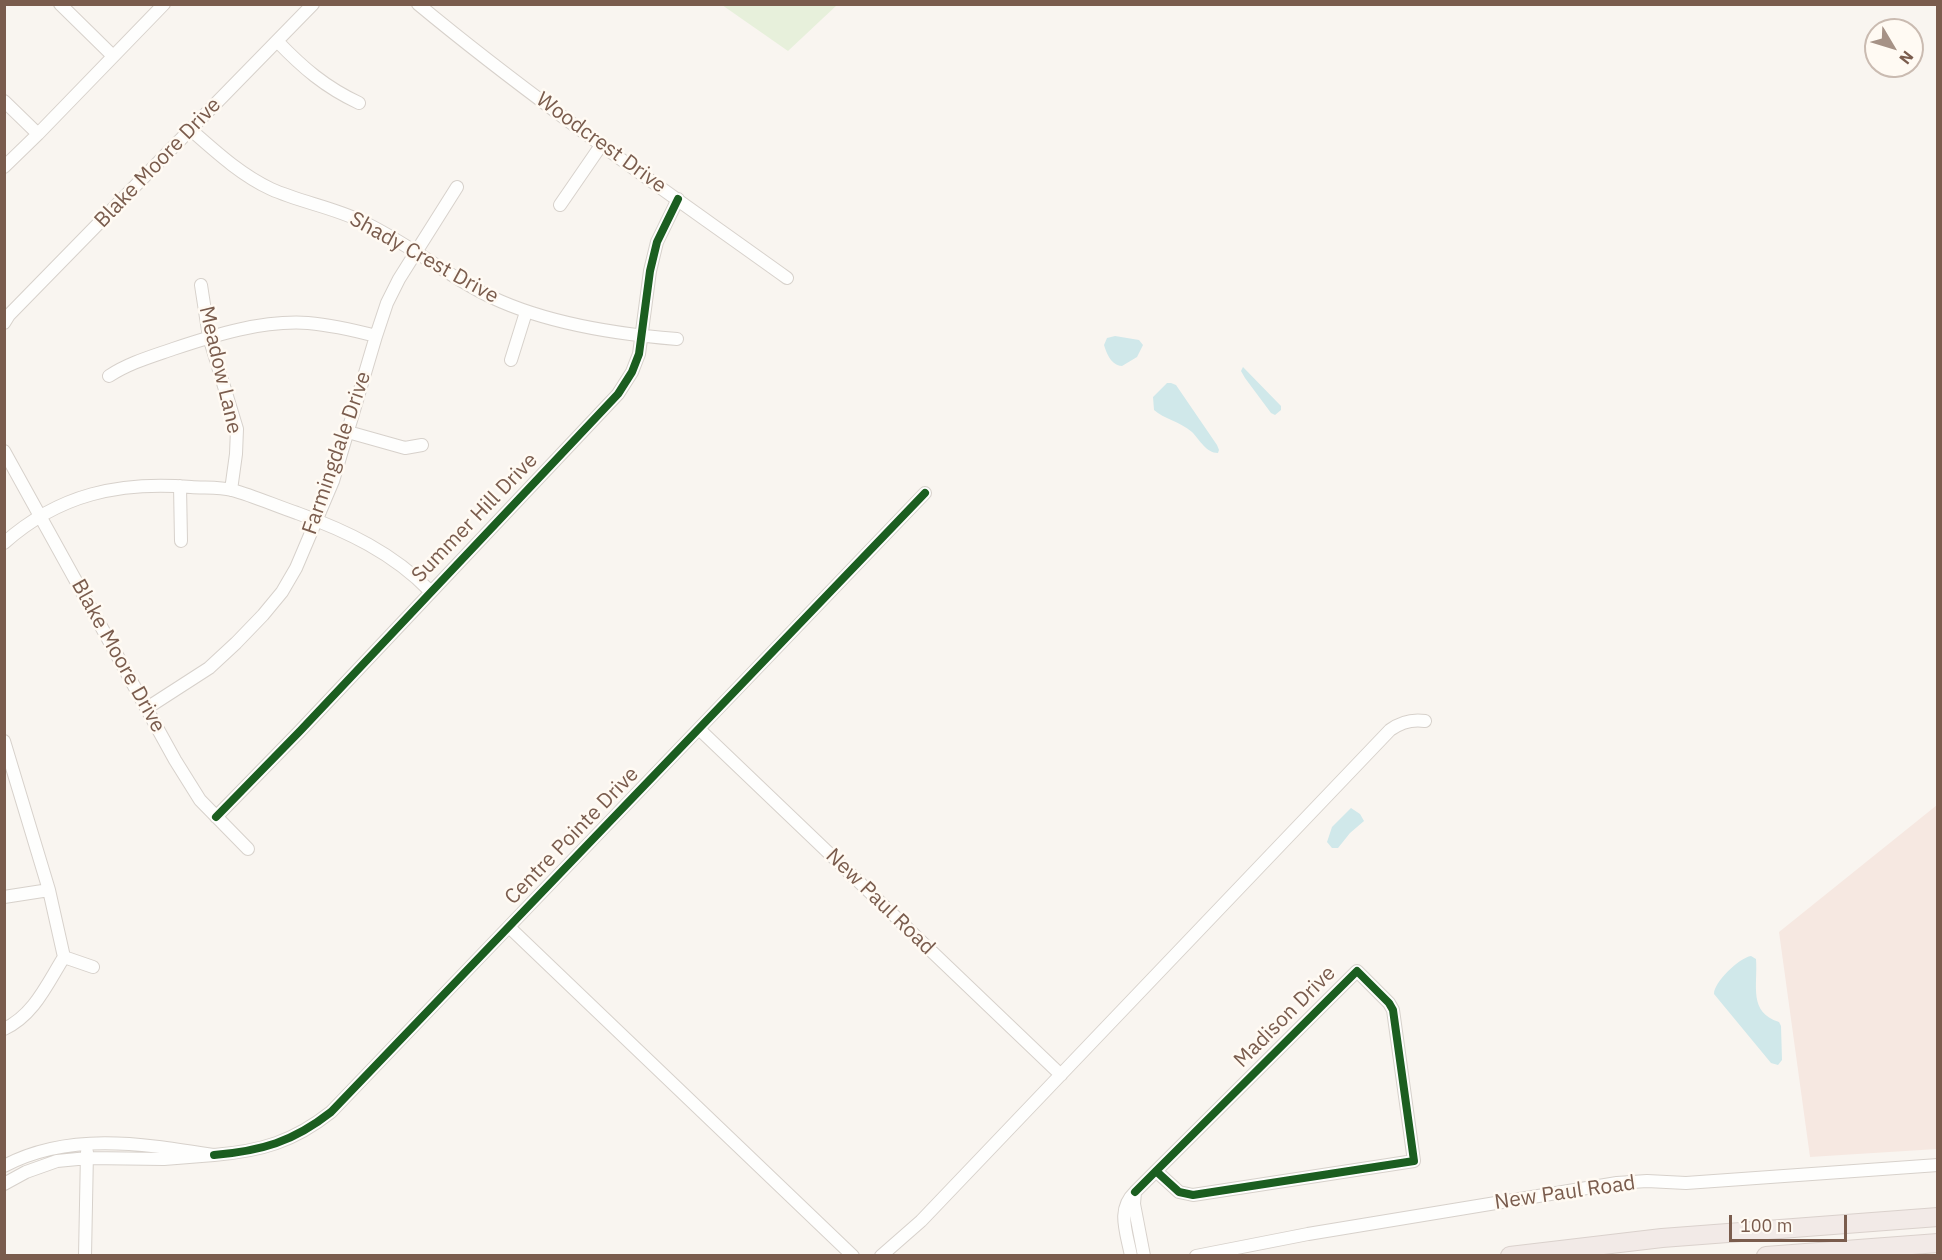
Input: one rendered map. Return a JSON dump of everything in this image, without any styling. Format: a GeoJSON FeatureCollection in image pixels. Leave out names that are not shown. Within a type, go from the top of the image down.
{"type":"FeatureCollection","features":[{"type":"Feature","properties":{"kind":"highway"},"geometry":{"type":"LineString","coordinates":[[1510,1256],[1662,1238],[1938,1217]]}},
{"type":"Feature","properties":{"kind":"highway"},"geometry":{"type":"LineString","coordinates":[[1766,1256],[1938,1243]]}},
{"type":"Feature","properties":{"kind":"street"},"geometry":{"type":"LineString","coordinates":[[60,4],[113,56]]}},
{"type":"Feature","properties":{"kind":"street"},"geometry":{"type":"LineString","coordinates":[[4,167],[164,4]]}},
{"type":"Feature","properties":{"kind":"street","name":"Blake Moore Drive"},"geometry":{"type":"LineString","coordinates":[[4,323],[9,315],[313,4]]}},
{"type":"Feature","properties":{"kind":"street","name":"Woodcrest Drive"},"geometry":{"type":"LineString","coordinates":[[418,4],[454,35],[787,278]]}},
{"type":"Feature","properties":{"kind":"street"},"geometry":{"type":"LineString","coordinates":[[277,41],[320,81],[359,103]]}},
{"type":"Feature","properties":{"kind":"street"},"geometry":{"type":"LineString","coordinates":[[4,101],[38,134]]}},
{"type":"Feature","properties":{"kind":"street","name":"Shady Crest Drive"},"geometry":{"type":"LineString","coordinates":[[191,130],[224,159],[272,189],[360,220],[482,292],[526,312],[643,336],[677,339]]}},
{"type":"Feature","properties":{"kind":"street"},"geometry":{"type":"LineString","coordinates":[[560,205],[602,144]]}},
{"type":"Feature","properties":{"kind":"street","name":"Farmingdale Drive"},"geometry":{"type":"LineString","coordinates":[[147,708],[209,668],[263,615],[282,592],[297,568],[333,481],[387,303],[457,187]]}},
{"type":"Feature","properties":{"kind":"street","name":"Summer Hill Drive"},"geometry":{"type":"LineString","coordinates":[[216,817],[618,394],[632,372],[639,354],[652,261],[667,219],[678,200]]}},
{"type":"Feature","properties":{"kind":"street","name":"Meadow Lane"},"geometry":{"type":"LineString","coordinates":[[201,285],[209,337],[237,429],[231,490]]}},
{"type":"Feature","properties":{"kind":"street"},"geometry":{"type":"LineString","coordinates":[[511,360],[526,312]]}},
{"type":"Feature","properties":{"kind":"street"},"geometry":{"type":"LineString","coordinates":[[110,376],[127,364],[209,337],[274,324],[305,323],[334,326],[376,336]]}},
{"type":"Feature","properties":{"kind":"street"},"geometry":{"type":"LineString","coordinates":[[348,432],[405,448],[422,445]]}},
{"type":"Feature","properties":{"kind":"street","name":"Blake Moore Drive"},"geometry":{"type":"LineString","coordinates":[[4,451],[175,760],[200,800],[248,849]]}},
{"type":"Feature","properties":{"kind":"street"},"geometry":{"type":"LineString","coordinates":[[4,543],[40,516],[72,499],[93,493],[121,487],[180,486],[231,490],[316,520],[390,556],[412,572],[430,591]]}},
{"type":"Feature","properties":{"kind":"street"},"geometry":{"type":"LineString","coordinates":[[180,486],[181,541]]}},
{"type":"Feature","properties":{"kind":"street","name":"Centre Pointe Drive"},"geometry":{"type":"LineString","coordinates":[[4,1184],[48,1163],[88,1158],[164,1159],[255,1150],[302,1133],[331,1112],[925,493]]}},
{"type":"Feature","properties":{"kind":"street"},"geometry":{"type":"LineString","coordinates":[[881,1256],[921,1221],[1390,730],[1404,722],[1425,721]]}},
{"type":"Feature","properties":{"kind":"street","name":"New Paul Road"},"geometry":{"type":"LineString","coordinates":[[699,729],[1061,1075]]}},
{"type":"Feature","properties":{"kind":"street"},"geometry":{"type":"LineString","coordinates":[[4,741],[49,890],[64,957],[33,1007],[18,1023],[4,1029]]}},
{"type":"Feature","properties":{"kind":"street"},"geometry":{"type":"LineString","coordinates":[[4,897],[49,890]]}},
{"type":"Feature","properties":{"kind":"street"},"geometry":{"type":"LineString","coordinates":[[509,927],[853,1256]]}},
{"type":"Feature","properties":{"kind":"street"},"geometry":{"type":"LineString","coordinates":[[64,957],[93,967]]}},
{"type":"Feature","properties":{"kind":"street","name":"Madison Drive"},"geometry":{"type":"LineString","coordinates":[[1131,1256],[1135,1192],[1156,1171],[1357,971],[1389,1003],[1393,1010],[1414,1161],[1193,1195],[1179,1192],[1156,1171]]}},
{"type":"Feature","properties":{"kind":"street"},"geometry":{"type":"LineString","coordinates":[[85,1256],[87,1143]]}},
{"type":"Feature","properties":{"kind":"street","name":"Centre Pointe Drive"},"geometry":{"type":"LineString","coordinates":[[4,1166],[43,1150],[87,1143],[150,1145],[214,1155]]}},
{"type":"Feature","properties":{"kind":"street","name":"New Paul Road"},"geometry":{"type":"LineString","coordinates":[[1196,1256],[1308,1234],[1617,1183],[1647,1181],[1686,1183],[1938,1165]]}},
{"type":"Feature","properties":{"kind":"street","name":"Madison Drive"},"geometry":{"type":"LineString","coordinates":[[1133,1234],[1144,1256]]}},
{"type":"Feature","properties":{"kind":"shaded area"},"geometry":{"type":"Polygon","coordinates":[[[1937,805],[1937,1149],[1810,1157],[1779,932],[1937,805]]]}},
{"type":"Feature","properties":{"kind":"green space"},"geometry":{"type":"Polygon","coordinates":[[[837,4],[788,51],[722,5],[837,4]]]}},
{"type":"Feature","properties":{"kind":"water"},"geometry":{"type":"Polygon","coordinates":[[[1115,336],[1139,340],[1143,345],[1137,357],[1122,366],[1112,361],[1104,345],[1107,338],[1115,336]]]}},
{"type":"Feature","properties":{"kind":"water"},"geometry":{"type":"Polygon","coordinates":[[[1243,367],[1281,406],[1281,410],[1275,415],[1271,413],[1245,378],[1241,371],[1243,367]]]}},
{"type":"Feature","properties":{"kind":"water"},"geometry":{"type":"Polygon","coordinates":[[[1167,383],[1176,385],[1217,445],[1218,453],[1207,448],[1187,428],[1154,410],[1153,397],[1167,383]]]}},
{"type":"Feature","properties":{"kind":"water"},"geometry":{"type":"Polygon","coordinates":[[[1351,808],[1360,814],[1364,821],[1338,848],[1332,848],[1327,842],[1332,827],[1351,808]]]}},
{"type":"Feature","properties":{"kind":"water"},"geometry":{"type":"Polygon","coordinates":[[[1751,956],[1756,959],[1756,988],[1759,1005],[1769,1018],[1779,1022],[1781,1026],[1782,1060],[1778,1065],[1771,1063],[1714,994],[1718,983],[1728,971],[1740,961],[1751,956]]]}},
{"type":"Feature","properties":{"kind":"cycle path"},"geometry":{"type":"LineString","coordinates":[[216,817],[618,394],[632,372],[639,354],[650,271],[657,242],[678,199]]}},
{"type":"Feature","properties":{"kind":"cycle path"},"geometry":{"type":"LineString","coordinates":[[214,1155],[262,1148],[290,1138],[331,1112],[925,493]]}},
{"type":"Feature","properties":{"kind":"cycle path"},"geometry":{"type":"LineString","coordinates":[[1135,1192],[1156,1171],[1357,971],[1389,1003],[1393,1010],[1414,1161],[1193,1195],[1179,1192],[1156,1171]]}}]}
